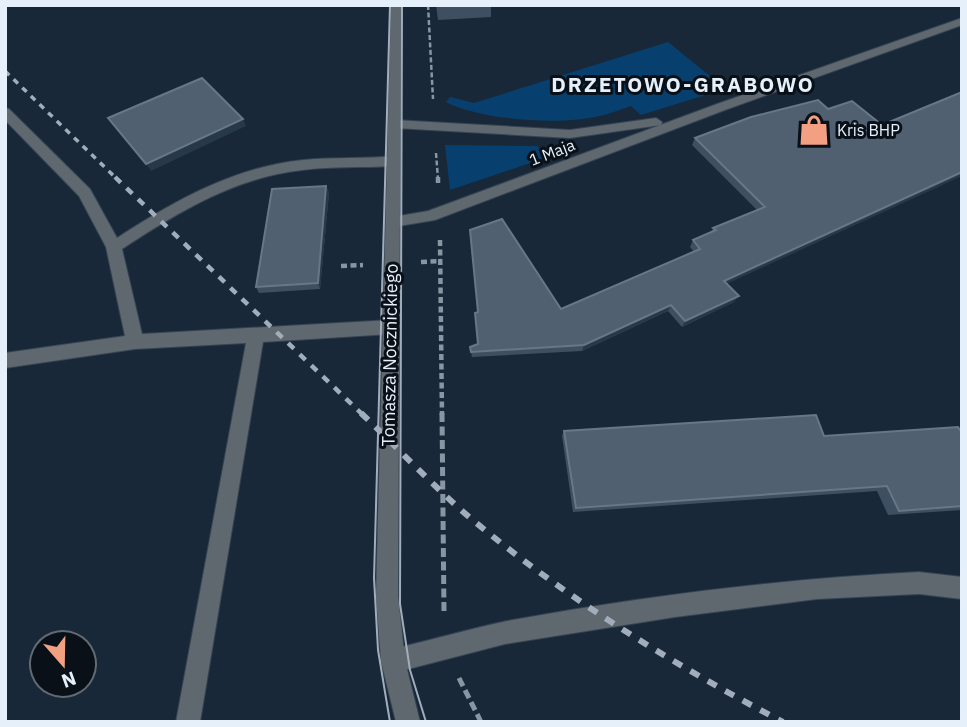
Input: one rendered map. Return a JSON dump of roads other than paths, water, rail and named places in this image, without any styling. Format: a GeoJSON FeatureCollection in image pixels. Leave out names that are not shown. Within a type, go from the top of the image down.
{"type":"FeatureCollection","features":[{"type":"Feature","properties":{"kind":"street","name":"Tomasza Nocznickiego"},"geometry":{"type":"LineString","coordinates":[[396,5],[387,586],[393,662],[405,712]]}},
{"type":"Feature","properties":{"kind":"street","name":"1 Maja"},"geometry":{"type":"LineString","coordinates":[[393,222],[410,221],[440,213],[721,107],[962,21]]}},
{"type":"Feature","properties":{"kind":"street","name":"1 Maja"},"geometry":{"type":"LineString","coordinates":[[395,124],[570,134],[643,125],[721,107]]}},
{"type":"Feature","properties":{"kind":"street"},"geometry":{"type":"LineString","coordinates":[[5,112],[85,193],[114,247],[135,342]]}},
{"type":"Feature","properties":{"kind":"street"},"geometry":{"type":"LineString","coordinates":[[114,247],[183,204],[237,178],[302,165],[394,162]]}},
{"type":"Feature","properties":{"kind":"street"},"geometry":{"type":"LineString","coordinates":[[5,361],[135,342],[391,327]]}},
{"type":"Feature","properties":{"kind":"street"},"geometry":{"type":"LineString","coordinates":[[188,722],[256,335]]}},
{"type":"Feature","properties":{"kind":"street"},"geometry":{"type":"LineString","coordinates":[[393,662],[505,633],[675,606],[817,588],[919,583],[962,588]]}},
{"type":"Feature","properties":{"kind":"tram line"},"geometry":{"type":"LineString","coordinates":[[390,5],[374,578],[378,650],[390,722]]}},
{"type":"Feature","properties":{"kind":"tram line"},"geometry":{"type":"LineString","coordinates":[[402,5],[400,604],[410,670],[426,722]]}},
{"type":"Feature","properties":{"kind":"railway"},"geometry":{"type":"LineString","coordinates":[[5,71],[117,179]]}},
{"type":"Feature","properties":{"kind":"railway"},"geometry":{"type":"LineString","coordinates":[[115,177],[363,415]]}},
{"type":"Feature","properties":{"kind":"railway"},"geometry":{"type":"LineString","coordinates":[[361,413],[454,504],[542,574],[660,653],[783,722]]}},
{"type":"Feature","properties":{"kind":"place","name":"Kris BHP"},"geometry":{"type":"Point","coordinates":[814,130]}},
{"type":"Feature","properties":{"kind":"district","name":"DRZETOWO-GRABOWO"},"geometry":{"type":"Point","coordinates":[683,85]}}]}
